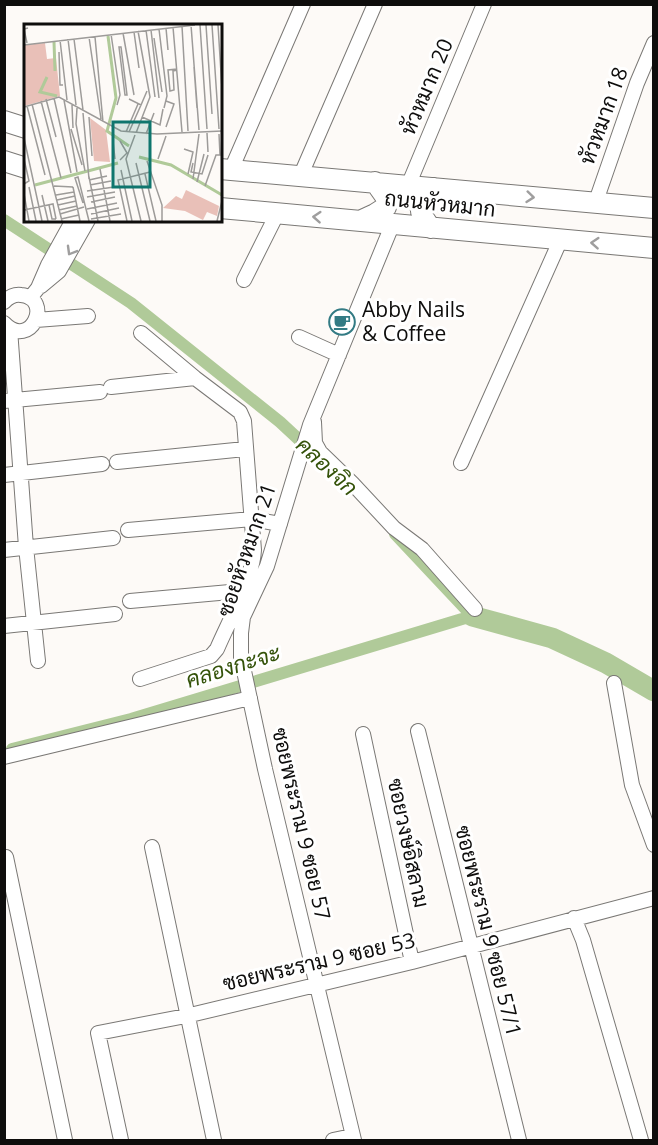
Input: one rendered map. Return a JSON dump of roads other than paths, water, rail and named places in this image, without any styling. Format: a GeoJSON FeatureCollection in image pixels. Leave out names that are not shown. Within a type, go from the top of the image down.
{"type":"FeatureCollection","features":[{"type":"Feature","properties":{"kind":"main road"},"geometry":{"type":"LineString","coordinates":[[4,120],[24,127]]}},
{"type":"Feature","properties":{"kind":"main road"},"geometry":{"type":"LineString","coordinates":[[4,162],[24,167]]}},
{"type":"Feature","properties":{"kind":"main road","name":"ถนนหัวหมาก"},"geometry":{"type":"LineString","coordinates":[[226,170],[654,208]]}},
{"type":"Feature","properties":{"kind":"main road"},"geometry":{"type":"LineString","coordinates":[[362,220],[386,207],[387,199],[375,183]]}},
{"type":"Feature","properties":{"kind":"main road"},"geometry":{"type":"LineString","coordinates":[[431,228],[422,217],[420,210],[422,201],[434,188]]}},
{"type":"Feature","properties":{"kind":"main road","name":"ถนนหัวหมาก"},"geometry":{"type":"LineString","coordinates":[[222,208],[654,248]]}},
{"type":"Feature","properties":{"kind":"street"},"geometry":{"type":"LineString","coordinates":[[226,170],[303,4]]}},
{"type":"Feature","properties":{"kind":"street"},"geometry":{"type":"LineString","coordinates":[[300,177],[375,4]]}},
{"type":"Feature","properties":{"kind":"street","name":"หัวหมาก 20"},"geometry":{"type":"LineString","coordinates":[[408,186],[484,4]]}},
{"type":"Feature","properties":{"kind":"street","name":"หัวหมาก 18"},"geometry":{"type":"LineString","coordinates":[[595,204],[637,83],[654,43]]}},
{"type":"Feature","properties":{"kind":"street"},"geometry":{"type":"LineString","coordinates":[[244,280],[277,214]]}},
{"type":"Feature","properties":{"kind":"street"},"geometry":{"type":"LineString","coordinates":[[6,298],[34,293],[54,268],[78,224]]}},
{"type":"Feature","properties":{"kind":"street","name":"ซอยหัวหมาก 21"},"geometry":{"type":"LineString","coordinates":[[250,695],[241,657],[243,617],[267,566],[312,421],[393,224]]}},
{"type":"Feature","properties":{"kind":"street"},"geometry":{"type":"LineString","coordinates":[[461,464],[560,241]]}},
{"type":"Feature","properties":{"kind":"street"},"geometry":{"type":"LineString","coordinates":[[34,293],[37,308],[33,326],[22,331],[6,325],[10,400],[21,473],[38,661]]}},
{"type":"Feature","properties":{"kind":"street"},"geometry":{"type":"LineString","coordinates":[[36,320],[88,316]]}},
{"type":"Feature","properties":{"kind":"street"},"geometry":{"type":"LineString","coordinates":[[140,679],[211,656],[217,649],[253,559],[244,421],[240,412],[141,333]]}},
{"type":"Feature","properties":{"kind":"street"},"geometry":{"type":"LineString","coordinates":[[299,337],[339,355]]}},
{"type":"Feature","properties":{"kind":"street"},"geometry":{"type":"LineString","coordinates":[[10,400],[195,378]]}},
{"type":"Feature","properties":{"kind":"street"},"geometry":{"type":"LineString","coordinates":[[312,421],[316,448],[394,528],[422,549],[476,609]]}},
{"type":"Feature","properties":{"kind":"street"},"geometry":{"type":"LineString","coordinates":[[117,462],[245,449]]}},
{"type":"Feature","properties":{"kind":"street"},"geometry":{"type":"LineString","coordinates":[[4,475],[102,464]]}},
{"type":"Feature","properties":{"kind":"street"},"geometry":{"type":"LineString","coordinates":[[128,530],[252,519],[280,524]]}},
{"type":"Feature","properties":{"kind":"street"},"geometry":{"type":"LineString","coordinates":[[4,550],[113,538]]}},
{"type":"Feature","properties":{"kind":"street"},"geometry":{"type":"LineString","coordinates":[[130,601],[241,591]]}},
{"type":"Feature","properties":{"kind":"street"},"geometry":{"type":"LineString","coordinates":[[4,626],[115,614]]}},
{"type":"Feature","properties":{"kind":"street"},"geometry":{"type":"LineString","coordinates":[[614,683],[632,785],[654,845]]}},
{"type":"Feature","properties":{"kind":"street"},"geometry":{"type":"LineString","coordinates":[[4,757],[250,695]]}},
{"type":"Feature","properties":{"kind":"street","name":"ซอยพระราม 9 ซอย 57"},"geometry":{"type":"LineString","coordinates":[[250,695],[265,769],[353,1138]]}},
{"type":"Feature","properties":{"kind":"street","name":"ซอยพระราม 9 ซอย 57/1"},"geometry":{"type":"LineString","coordinates":[[418,731],[519,1140]]}},
{"type":"Feature","properties":{"kind":"street","name":"ซอยวงษ์อิสลาม"},"geometry":{"type":"LineString","coordinates":[[363,734],[412,962]]}},
{"type":"Feature","properties":{"kind":"street"},"geometry":{"type":"LineString","coordinates":[[152,847],[214,1140]]}},
{"type":"Feature","properties":{"kind":"street"},"geometry":{"type":"LineString","coordinates":[[6,857],[65,1140]]}},
{"type":"Feature","properties":{"kind":"street","name":"ซอยพระราม 9 ซอย 53"},"geometry":{"type":"LineString","coordinates":[[121,1140],[98,1033],[186,1016],[412,962],[654,898]]}},
{"type":"Feature","properties":{"kind":"street"},"geometry":{"type":"LineString","coordinates":[[574,918],[583,940],[640,1140]]}},
{"type":"Feature","properties":{"kind":"street"},"geometry":{"type":"LineString","coordinates":[[333,1140],[353,1138]]}},
{"type":"Feature","properties":{"kind":"waterway","name":"คลองจิก"},"geometry":{"type":"LineString","coordinates":[[4,220],[131,303],[280,422],[323,462]]}},
{"type":"Feature","properties":{"kind":"waterway","name":"คลองกะจะ"},"geometry":{"type":"LineString","coordinates":[[12,749],[131,719],[472,616],[395,534]]}},
{"type":"Feature","properties":{"kind":"waterway","name":"คลองจิก"},"geometry":{"type":"LineString","coordinates":[[472,616],[552,638],[606,663],[654,691]]}},
{"type":"Feature","properties":{"kind":"place","name":"Abby Nails & Coffee"},"geometry":{"type":"Point","coordinates":[342,322]}}]}
